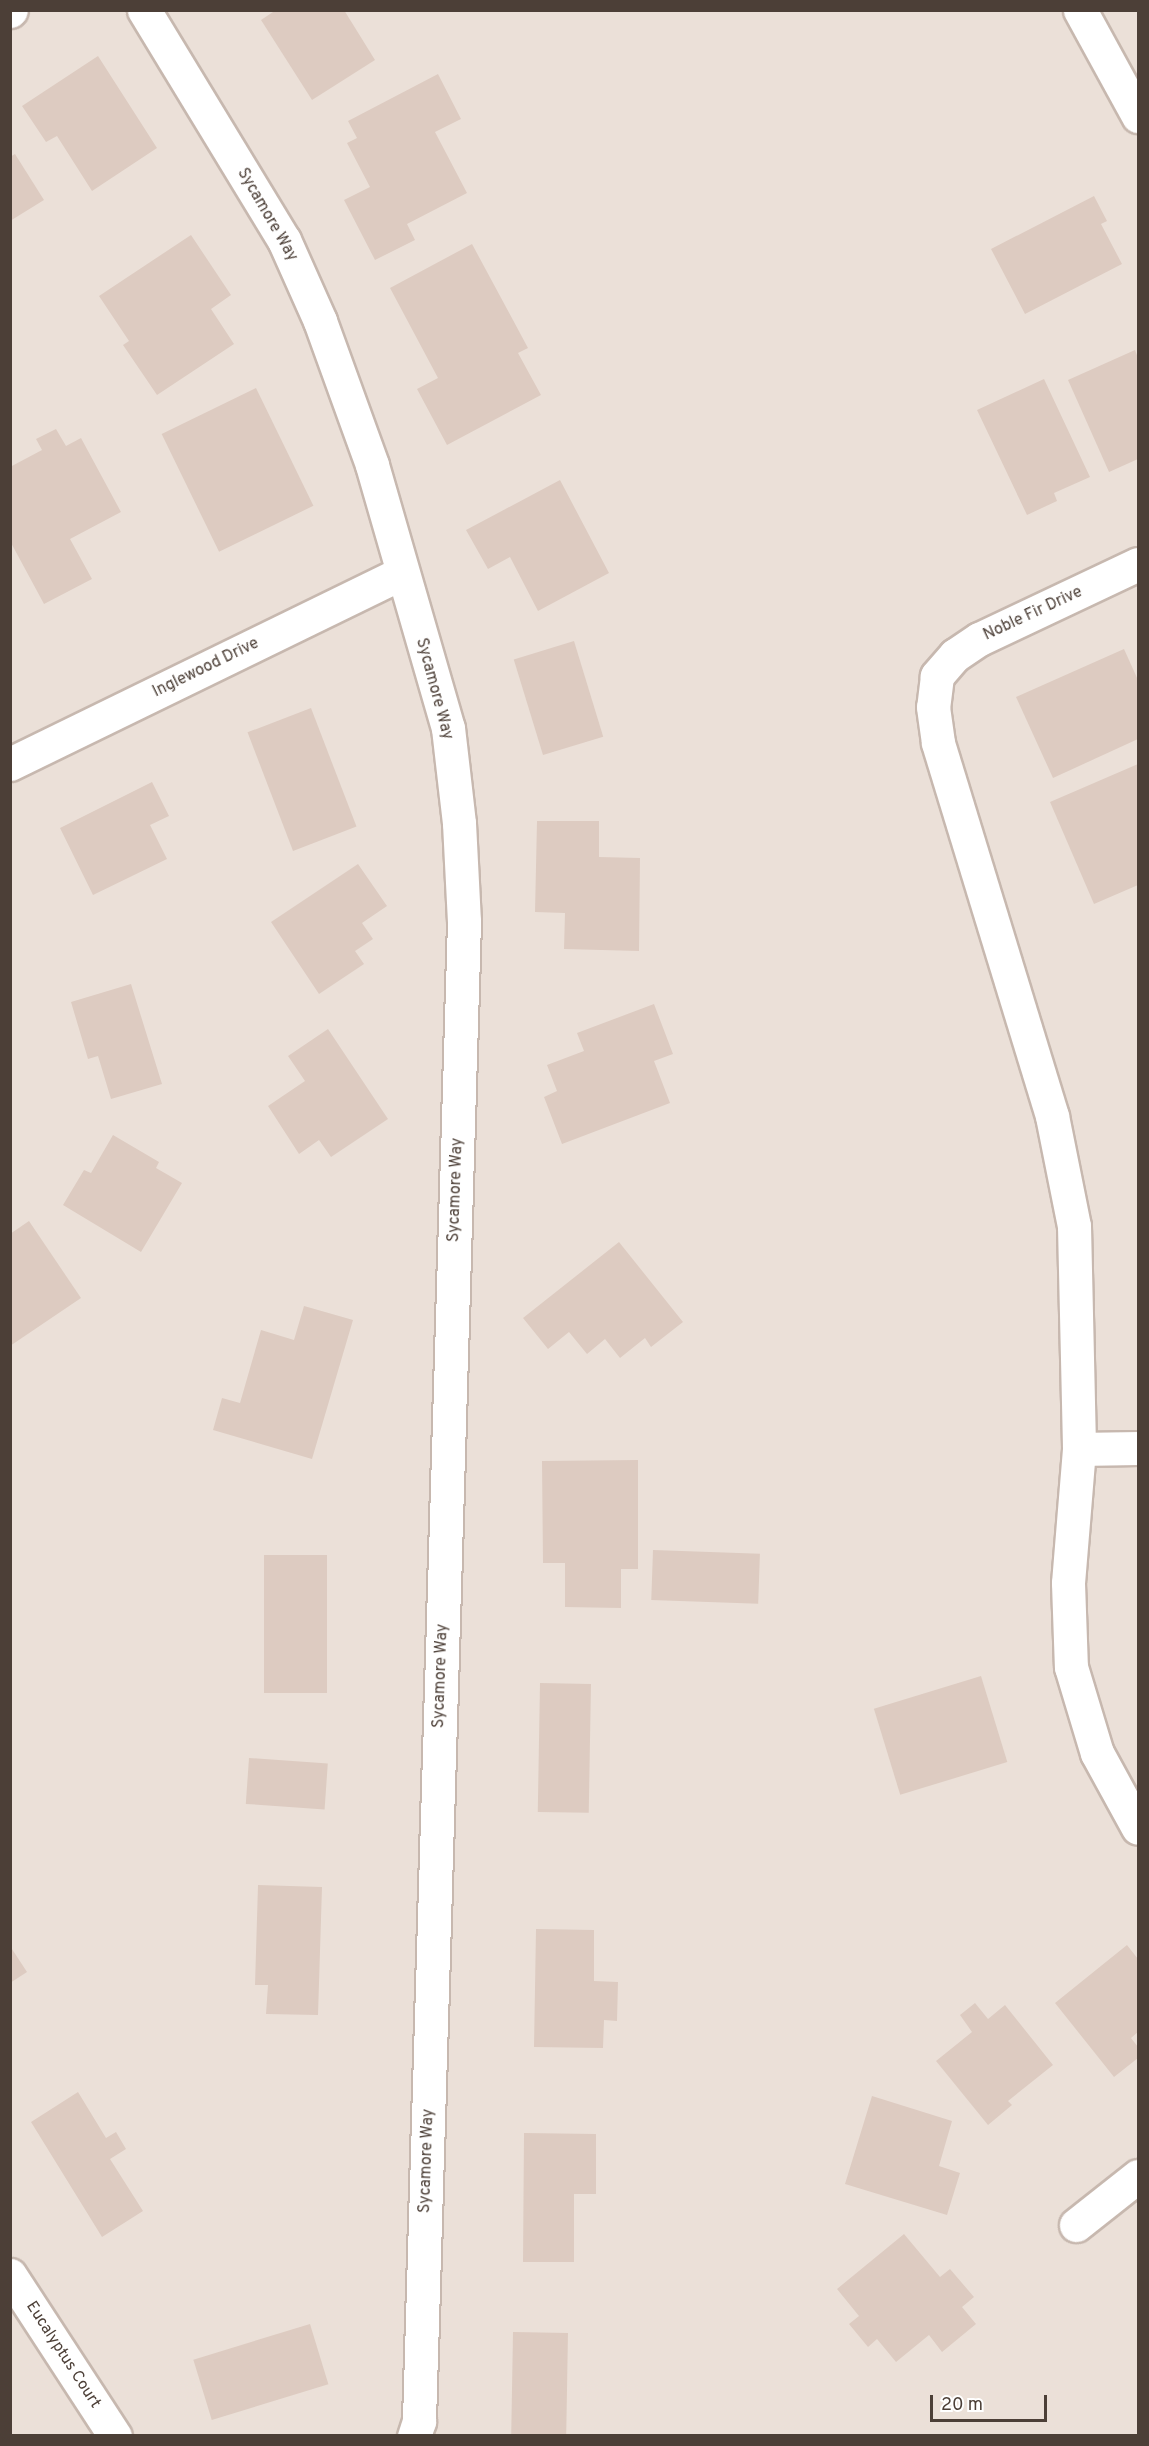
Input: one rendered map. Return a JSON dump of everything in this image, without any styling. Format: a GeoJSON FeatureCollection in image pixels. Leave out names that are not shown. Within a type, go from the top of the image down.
{"type":"FeatureCollection","features":[{"type":"Feature","properties":{"kind":"street","name":"Sycamore Way"},"geometry":{"type":"LineString","coordinates":[[144,10],[284,240],[320,321],[368,454],[447,728],[459,823],[464,921],[419,2421],[414,2436]]}},
{"type":"Feature","properties":{"kind":"street"},"geometry":{"type":"LineString","coordinates":[[1080,10],[1138,116]]}},
{"type":"Feature","properties":{"kind":"street","name":"Noble Fir Drive"},"geometry":{"type":"LineString","coordinates":[[1079,1449],[1074,1226],[1052,1116],[938,743],[933,707],[937,676],[955,655],[979,639],[1138,564]]}},
{"type":"Feature","properties":{"kind":"street","name":"Inglewood Drive"},"geometry":{"type":"LineString","coordinates":[[10,764],[402,573]]}},
{"type":"Feature","properties":{"kind":"street"},"geometry":{"type":"LineString","coordinates":[[1138,1448],[1079,1449],[1068,1583],[1071,1667],[1096,1754],[1138,1828]]}},
{"type":"Feature","properties":{"kind":"street"},"geometry":{"type":"LineString","coordinates":[[1076,2225],[1138,2176]]}},
{"type":"Feature","properties":{"kind":"street","name":"Eucalyptus Court"},"geometry":{"type":"LineString","coordinates":[[10,2275],[115,2436]]}},
{"type":"Feature","properties":{"kind":"shaded area"},"geometry":{"type":"Polygon","coordinates":[[[11,11],[1138,11],[1138,2435],[11,2435],[11,11]]]}},
{"type":"Feature","properties":{"kind":"building"},"geometry":{"type":"Polygon","coordinates":[[[276,10],[344,10],[375,60],[312,100],[261,20],[276,10]]]}},
{"type":"Feature","properties":{"kind":"building"},"geometry":{"type":"Polygon","coordinates":[[[98,56],[157,148],[92,191],[57,136],[46,142],[22,106],[98,56]]]}},
{"type":"Feature","properties":{"kind":"building"},"geometry":{"type":"Polygon","coordinates":[[[438,74],[461,119],[435,132],[467,193],[407,224],[415,240],[375,260],[344,200],[370,187],[347,143],[357,138],[348,121],[438,74]]]}},
{"type":"Feature","properties":{"kind":"building"},"geometry":{"type":"Polygon","coordinates":[[[15,154],[44,200],[10,221],[10,157],[15,154]]]}},
{"type":"Feature","properties":{"kind":"building"},"geometry":{"type":"Polygon","coordinates":[[[1094,196],[1107,221],[1101,224],[1122,264],[1025,314],[991,249],[1094,196]]]}},
{"type":"Feature","properties":{"kind":"building"},"geometry":{"type":"Polygon","coordinates":[[[191,235],[231,295],[211,309],[234,344],[157,395],[123,345],[129,341],[99,296],[191,235]]]}},
{"type":"Feature","properties":{"kind":"building"},"geometry":{"type":"Polygon","coordinates":[[[472,244],[528,348],[518,353],[541,395],[447,445],[417,389],[438,378],[390,288],[472,244]]]}},
{"type":"Feature","properties":{"kind":"building"},"geometry":{"type":"Polygon","coordinates":[[[1135,350],[1138,358],[1138,459],[1109,472],[1068,380],[1135,350]]]}},
{"type":"Feature","properties":{"kind":"building"},"geometry":{"type":"Polygon","coordinates":[[[1044,379],[1090,477],[1054,493],[1057,501],[1027,515],[977,410],[1044,379]]]}},
{"type":"Feature","properties":{"kind":"building"},"geometry":{"type":"Polygon","coordinates":[[[256,388],[313,506],[219,552],[162,434],[256,388]]]}},
{"type":"Feature","properties":{"kind":"building"},"geometry":{"type":"Polygon","coordinates":[[[56,429],[66,446],[81,438],[121,512],[70,539],[92,579],[44,604],[10,541],[10,467],[42,450],[36,439],[56,429]]]}},
{"type":"Feature","properties":{"kind":"building"},"geometry":{"type":"Polygon","coordinates":[[[560,480],[609,573],[538,611],[510,557],[488,569],[466,530],[560,480]]]}},
{"type":"Feature","properties":{"kind":"building"},"geometry":{"type":"Polygon","coordinates":[[[574,641],[603,737],[543,755],[514,659],[574,641]]]}},
{"type":"Feature","properties":{"kind":"building"},"geometry":{"type":"Polygon","coordinates":[[[1124,649],[1138,680],[1138,739],[1053,778],[1016,697],[1124,649]]]}},
{"type":"Feature","properties":{"kind":"building"},"geometry":{"type":"Polygon","coordinates":[[[311,708],[357,827],[293,851],[248,732],[311,708]]]}},
{"type":"Feature","properties":{"kind":"building"},"geometry":{"type":"Polygon","coordinates":[[[1138,764],[1138,885],[1094,904],[1050,802],[1138,764]]]}},
{"type":"Feature","properties":{"kind":"building"},"geometry":{"type":"Polygon","coordinates":[[[152,782],[169,816],[150,825],[167,859],[93,895],[60,828],[152,782]]]}},
{"type":"Feature","properties":{"kind":"building"},"geometry":{"type":"Polygon","coordinates":[[[537,821],[599,821],[599,857],[640,858],[639,951],[564,949],[565,913],[535,912],[537,821]]]}},
{"type":"Feature","properties":{"kind":"building"},"geometry":{"type":"Polygon","coordinates":[[[358,864],[387,906],[362,923],[373,939],[355,951],[364,964],[319,994],[271,922],[358,864]]]}},
{"type":"Feature","properties":{"kind":"building"},"geometry":{"type":"Polygon","coordinates":[[[131,984],[162,1084],[111,1099],[98,1056],[88,1059],[71,1002],[131,984]]]}},
{"type":"Feature","properties":{"kind":"building"},"geometry":{"type":"Polygon","coordinates":[[[654,1004],[673,1054],[654,1061],[670,1103],[562,1144],[544,1097],[557,1091],[547,1065],[584,1051],[577,1033],[654,1004]]]}},
{"type":"Feature","properties":{"kind":"building"},"geometry":{"type":"Polygon","coordinates":[[[328,1029],[388,1119],[331,1157],[319,1140],[299,1154],[268,1106],[305,1081],[288,1056],[328,1029]]]}},
{"type":"Feature","properties":{"kind":"building"},"geometry":{"type":"Polygon","coordinates":[[[113,1135],[159,1162],[156,1168],[182,1183],[141,1252],[63,1205],[84,1170],[91,1173],[113,1135]]]}},
{"type":"Feature","properties":{"kind":"building"},"geometry":{"type":"Polygon","coordinates":[[[29,1221],[81,1298],[10,1346],[10,1234],[29,1221]]]}},
{"type":"Feature","properties":{"kind":"building"},"geometry":{"type":"Polygon","coordinates":[[[619,1242],[683,1322],[651,1347],[645,1338],[620,1358],[605,1339],[587,1354],[569,1332],[548,1349],[523,1318],[619,1242]]]}},
{"type":"Feature","properties":{"kind":"building"},"geometry":{"type":"Polygon","coordinates":[[[304,1306],[353,1320],[312,1459],[213,1430],[222,1398],[240,1403],[261,1330],[294,1340],[304,1306]]]}},
{"type":"Feature","properties":{"kind":"building"},"geometry":{"type":"Polygon","coordinates":[[[638,1460],[638,1569],[621,1569],[621,1608],[565,1607],[565,1563],[543,1563],[542,1461],[638,1460]]]}},
{"type":"Feature","properties":{"kind":"building"},"geometry":{"type":"Polygon","coordinates":[[[653,1550],[760,1554],[758,1604],[651,1600],[653,1550]]]}},
{"type":"Feature","properties":{"kind":"building"},"geometry":{"type":"Polygon","coordinates":[[[264,1555],[327,1555],[327,1693],[264,1693],[264,1555]]]}},
{"type":"Feature","properties":{"kind":"building"},"geometry":{"type":"Polygon","coordinates":[[[981,1676],[1007,1762],[900,1795],[874,1709],[981,1676]]]}},
{"type":"Feature","properties":{"kind":"building"},"geometry":{"type":"Polygon","coordinates":[[[540,1683],[591,1684],[589,1813],[538,1812],[540,1683]]]}},
{"type":"Feature","properties":{"kind":"building"},"geometry":{"type":"Polygon","coordinates":[[[249,1758],[328,1764],[325,1809],[246,1804],[249,1758]]]}},
{"type":"Feature","properties":{"kind":"building"},"geometry":{"type":"Polygon","coordinates":[[[258,1885],[322,1887],[318,2015],[266,2014],[268,1985],[255,1985],[258,1885]]]}},
{"type":"Feature","properties":{"kind":"building"},"geometry":{"type":"Polygon","coordinates":[[[536,1929],[594,1930],[594,1981],[618,1982],[617,2021],[604,2020],[603,2048],[534,2047],[536,1929]]]}},
{"type":"Feature","properties":{"kind":"building"},"geometry":{"type":"Polygon","coordinates":[[[1127,1945],[1138,1959],[1138,2032],[1131,2038],[1138,2047],[1138,2058],[1114,2077],[1055,2003],[1127,1945]]]}},
{"type":"Feature","properties":{"kind":"building"},"geometry":{"type":"Polygon","coordinates":[[[10,1946],[27,1972],[10,1983],[10,1946]]]}},
{"type":"Feature","properties":{"kind":"building"},"geometry":{"type":"Polygon","coordinates":[[[975,2003],[988,2019],[1005,2005],[1053,2065],[1008,2101],[1012,2105],[988,2125],[936,2061],[972,2032],[960,2015],[975,2003]]]}},
{"type":"Feature","properties":{"kind":"building"},"geometry":{"type":"Polygon","coordinates":[[[78,2092],[106,2138],[116,2132],[126,2149],[110,2159],[143,2211],[102,2237],[31,2122],[78,2092]]]}},
{"type":"Feature","properties":{"kind":"building"},"geometry":{"type":"Polygon","coordinates":[[[872,2096],[952,2121],[939,2166],[960,2173],[947,2215],[845,2184],[872,2096]]]}},
{"type":"Feature","properties":{"kind":"building"},"geometry":{"type":"Polygon","coordinates":[[[524,2133],[596,2134],[596,2194],[574,2194],[574,2262],[523,2262],[524,2133]]]}},
{"type":"Feature","properties":{"kind":"building"},"geometry":{"type":"Polygon","coordinates":[[[904,2234],[940,2277],[950,2269],[974,2297],[962,2307],[976,2324],[942,2352],[929,2335],[896,2362],[877,2339],[868,2347],[849,2324],[859,2316],[837,2289],[904,2234]]]}},
{"type":"Feature","properties":{"kind":"building"},"geometry":{"type":"Polygon","coordinates":[[[310,2324],[328,2384],[212,2420],[193,2360],[310,2324]]]}},
{"type":"Feature","properties":{"kind":"building"},"geometry":{"type":"Polygon","coordinates":[[[513,2332],[568,2333],[566,2436],[511,2436],[513,2332]]]}}]}
